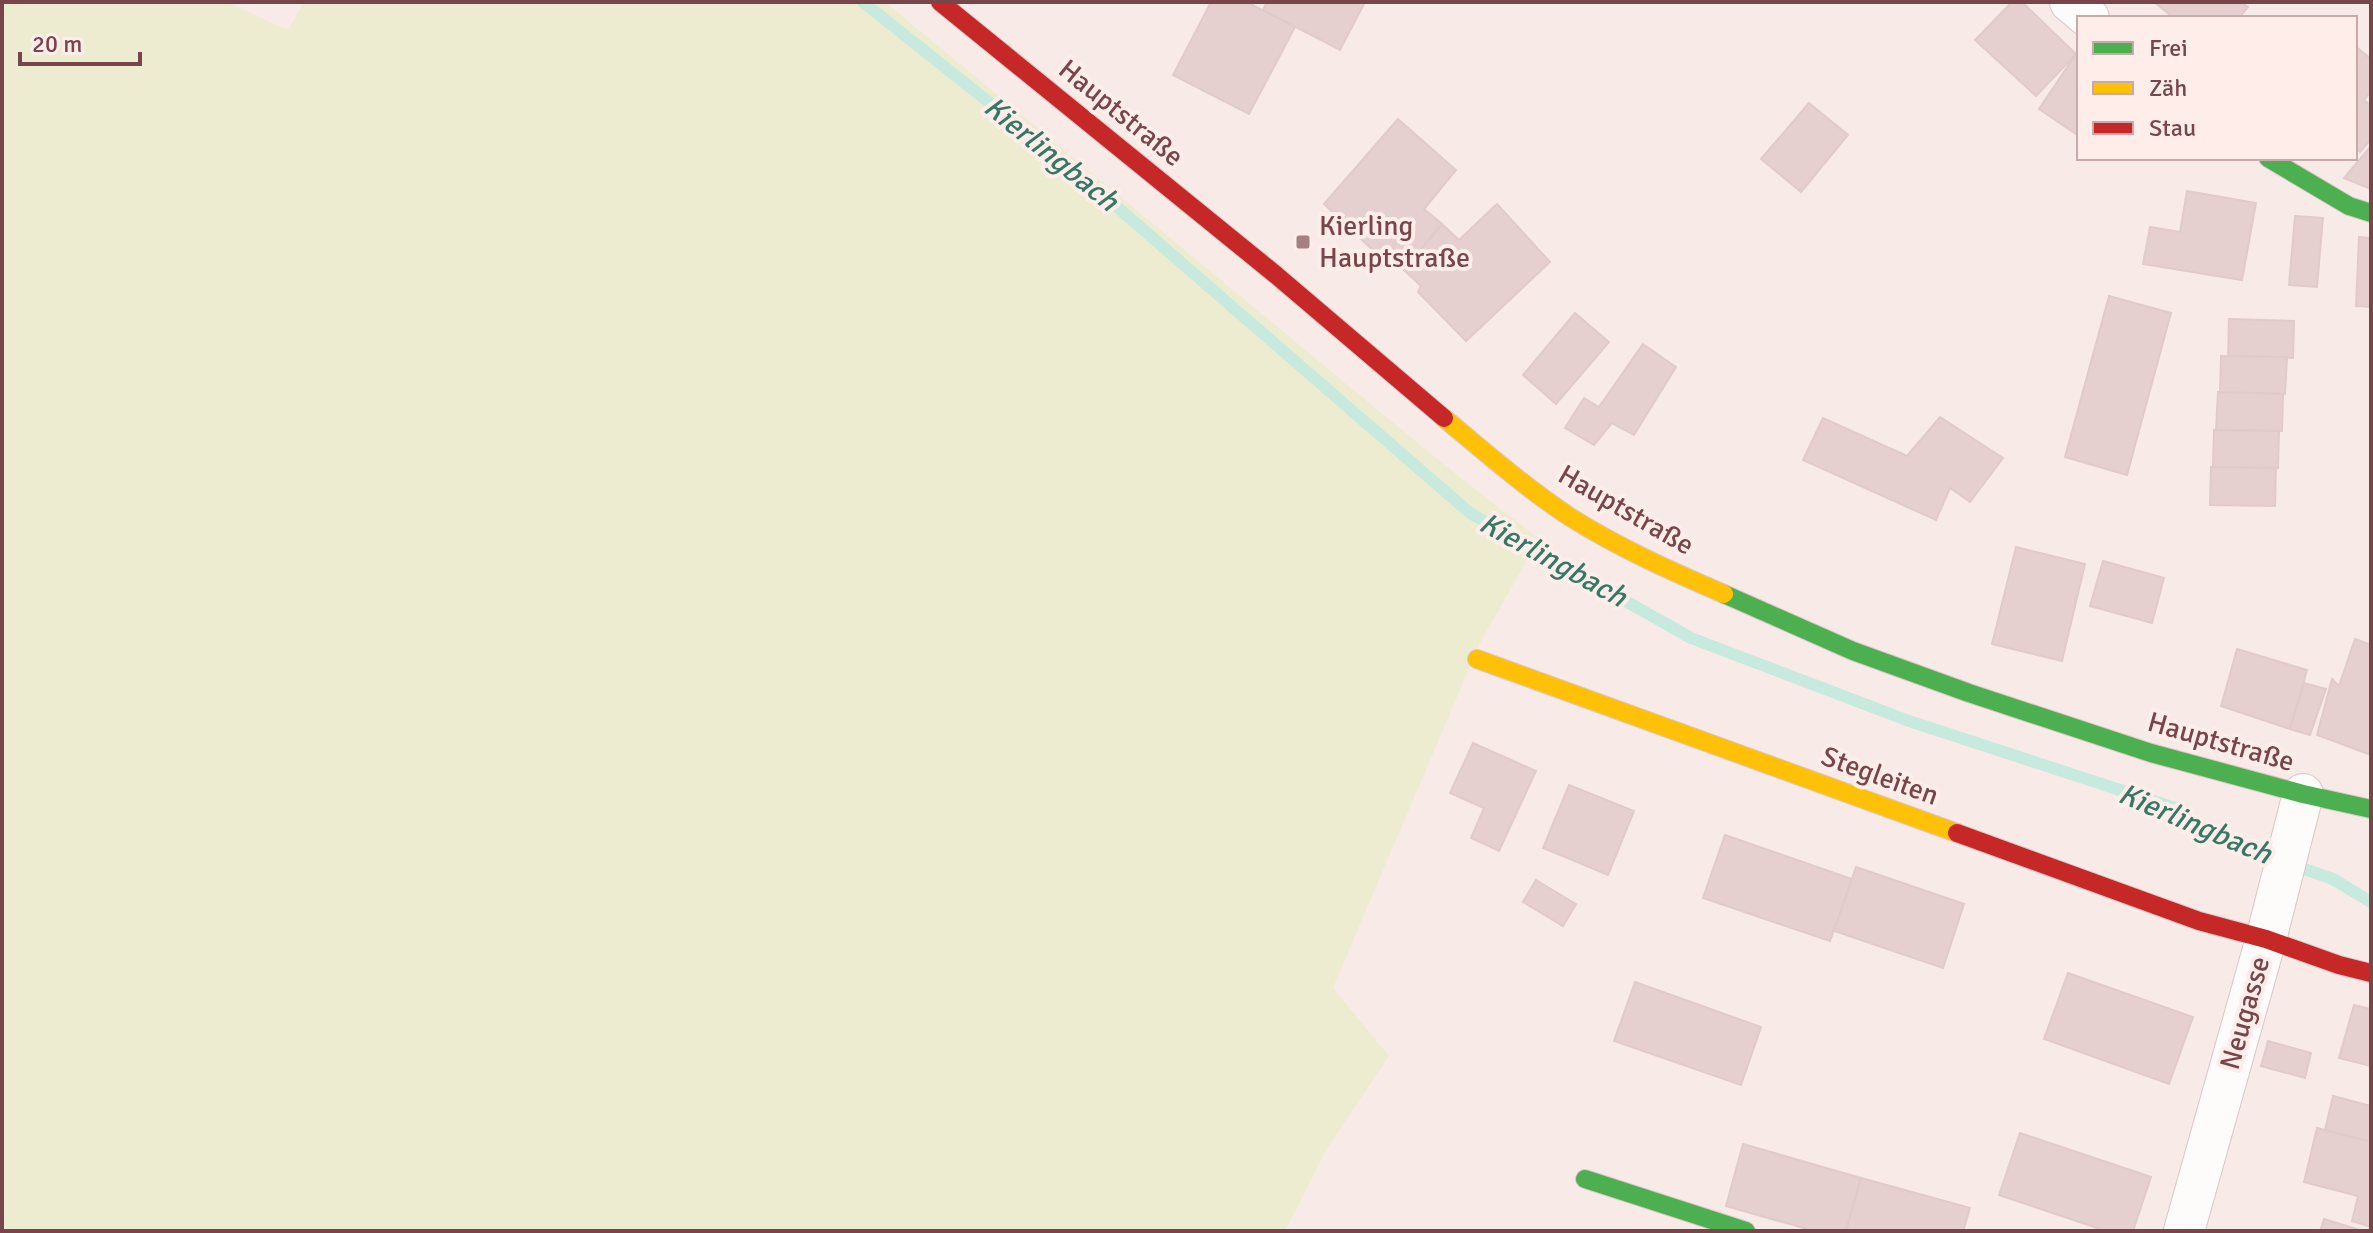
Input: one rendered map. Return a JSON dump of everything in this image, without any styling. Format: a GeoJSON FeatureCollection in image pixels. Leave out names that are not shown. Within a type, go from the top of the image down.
{"type":"FeatureCollection","features":[{"type":"Feature","properties":{"kind":"main road","name":"Hauptstraße"},"geometry":{"type":"LineString","coordinates":[[940,2],[1276,275],[1487,454],[1569,516],[1645,559],[1853,651],[1969,693],[2151,753],[2371,809]]}},
{"type":"Feature","properties":{"kind":"main road"},"geometry":{"type":"LineString","coordinates":[[2271,160],[2349,206],[2371,213]]}},
{"type":"Feature","properties":{"kind":"main road","name":"Stegleiten"},"geometry":{"type":"LineString","coordinates":[[1477,659],[2199,921],[2271,922],[2339,965],[2371,973]]}},
{"type":"Feature","properties":{"kind":"main road"},"geometry":{"type":"LineString","coordinates":[[1585,1179],[1746,1231]]}},
{"type":"Feature","properties":{"kind":"street"},"geometry":{"type":"LineString","coordinates":[[2070,2],[2087,16]]}},
{"type":"Feature","properties":{"kind":"street","name":"Neugasse"},"geometry":{"type":"LineString","coordinates":[[2184,1231],[2271,922],[2303,794]]}},
{"type":"Feature","properties":{"kind":"shaded area"},"geometry":{"type":"Polygon","coordinates":[[[2,2],[227,2],[288,30],[304,2],[885,2],[1442,463],[1539,539],[1480,643],[1333,988],[1389,1056],[1328,1147],[1285,1231],[2,1231],[2,2]]]}},
{"type":"Feature","properties":{"kind":"building"},"geometry":{"type":"Polygon","coordinates":[[[1211,2],[1247,2],[1295,27],[1249,114],[1173,75],[1211,2]]]}},
{"type":"Feature","properties":{"kind":"building"},"geometry":{"type":"Polygon","coordinates":[[[1267,2],[1365,2],[1340,50],[1263,10],[1267,2]]]}},
{"type":"Feature","properties":{"kind":"building"},"geometry":{"type":"Polygon","coordinates":[[[2012,2],[2022,2],[2076,54],[2036,96],[1975,40],[2012,2]]]}},
{"type":"Feature","properties":{"kind":"building"},"geometry":{"type":"Polygon","coordinates":[[[2154,2],[2241,2],[2248,7],[2241,16],[2172,16],[2154,2]]]}},
{"type":"Feature","properties":{"kind":"building"},"geometry":{"type":"Polygon","coordinates":[[[2357,48],[2371,59],[2371,91],[2364,100],[2371,106],[2371,139],[2360,152],[2357,149],[2357,48]]]}},
{"type":"Feature","properties":{"kind":"building"},"geometry":{"type":"Polygon","coordinates":[[[2076,54],[2077,55],[2077,135],[2039,109],[2076,54]]]}},
{"type":"Feature","properties":{"kind":"building"},"geometry":{"type":"Polygon","coordinates":[[[1809,103],[1848,135],[1801,192],[1761,159],[1809,103]]]}},
{"type":"Feature","properties":{"kind":"building"},"geometry":{"type":"Polygon","coordinates":[[[1398,119],[1456,170],[1424,209],[1442,224],[1404,270],[1385,251],[1380,257],[1324,204],[1398,119]]]}},
{"type":"Feature","properties":{"kind":"building"},"geometry":{"type":"Polygon","coordinates":[[[2371,146],[2371,189],[2344,178],[2371,146]]]}},
{"type":"Feature","properties":{"kind":"building"},"geometry":{"type":"Polygon","coordinates":[[[2187,191],[2256,203],[2242,280],[2143,264],[2150,227],[2180,232],[2187,191]]]}},
{"type":"Feature","properties":{"kind":"building"},"geometry":{"type":"Polygon","coordinates":[[[1497,204],[1550,262],[1466,341],[1418,292],[1421,286],[1404,270],[1442,224],[1459,240],[1497,204]]]}},
{"type":"Feature","properties":{"kind":"building"},"geometry":{"type":"Polygon","coordinates":[[[2295,216],[2323,218],[2317,287],[2289,285],[2295,216]]]}},
{"type":"Feature","properties":{"kind":"building"},"geometry":{"type":"Polygon","coordinates":[[[2359,237],[2371,238],[2371,307],[2356,306],[2359,237]]]}},
{"type":"Feature","properties":{"kind":"building"},"geometry":{"type":"Polygon","coordinates":[[[2109,296],[2171,313],[2127,475],[2065,457],[2109,296]]]}},
{"type":"Feature","properties":{"kind":"building"},"geometry":{"type":"Polygon","coordinates":[[[1575,313],[1609,342],[1556,404],[1523,375],[1575,313]]]}},
{"type":"Feature","properties":{"kind":"building"},"geometry":{"type":"Polygon","coordinates":[[[2229,319],[2294,321],[2293,358],[2228,356],[2229,319]]]}},
{"type":"Feature","properties":{"kind":"building"},"geometry":{"type":"Polygon","coordinates":[[[1643,344],[1676,367],[1634,435],[1612,423],[1594,445],[1565,428],[1584,398],[1599,407],[1643,344]]]}},
{"type":"Feature","properties":{"kind":"building"},"geometry":{"type":"Polygon","coordinates":[[[2221,356],[2287,357],[2285,394],[2220,392],[2221,356]]]}},
{"type":"Feature","properties":{"kind":"building"},"geometry":{"type":"Polygon","coordinates":[[[2218,392],[2283,394],[2282,431],[2216,430],[2218,392]]]}},
{"type":"Feature","properties":{"kind":"building"},"geometry":{"type":"Polygon","coordinates":[[[1940,417],[2003,458],[1970,502],[1950,488],[1936,520],[1803,460],[1823,418],[1907,456],[1940,417]]]}},
{"type":"Feature","properties":{"kind":"building"},"geometry":{"type":"Polygon","coordinates":[[[2214,430],[2279,431],[2278,468],[2213,467],[2214,430]]]}},
{"type":"Feature","properties":{"kind":"building"},"geometry":{"type":"Polygon","coordinates":[[[2211,467],[2276,468],[2275,506],[2210,505],[2211,467]]]}},
{"type":"Feature","properties":{"kind":"building"},"geometry":{"type":"Polygon","coordinates":[[[2016,547],[2085,564],[2062,661],[1992,644],[2016,547]]]}},
{"type":"Feature","properties":{"kind":"building"},"geometry":{"type":"Polygon","coordinates":[[[2103,561],[2164,578],[2152,623],[2090,606],[2103,561]]]}},
{"type":"Feature","properties":{"kind":"building"},"geometry":{"type":"Polygon","coordinates":[[[2355,639],[2371,645],[2371,755],[2317,735],[2332,679],[2339,686],[2355,639]]]}},
{"type":"Feature","properties":{"kind":"building"},"geometry":{"type":"Polygon","coordinates":[[[2237,649],[2307,670],[2290,729],[2221,706],[2237,649]]]}},
{"type":"Feature","properties":{"kind":"building"},"geometry":{"type":"Polygon","coordinates":[[[2304,683],[2326,689],[2310,735],[2290,729],[2304,683]]]}},
{"type":"Feature","properties":{"kind":"building"},"geometry":{"type":"Polygon","coordinates":[[[1473,743],[1536,771],[1499,851],[1471,838],[1484,808],[1450,793],[1473,743]]]}},
{"type":"Feature","properties":{"kind":"building"},"geometry":{"type":"Polygon","coordinates":[[[1569,785],[1634,811],[1608,875],[1543,848],[1569,785]]]}},
{"type":"Feature","properties":{"kind":"building"},"geometry":{"type":"Polygon","coordinates":[[[1725,835],[1852,879],[1830,941],[1703,898],[1725,835]]]}},
{"type":"Feature","properties":{"kind":"building"},"geometry":{"type":"Polygon","coordinates":[[[1856,867],[1964,904],[1943,968],[1834,931],[1856,867]]]}},
{"type":"Feature","properties":{"kind":"building"},"geometry":{"type":"Polygon","coordinates":[[[1536,880],[1576,904],[1563,926],[1523,902],[1536,880]]]}},
{"type":"Feature","properties":{"kind":"building"},"geometry":{"type":"Polygon","coordinates":[[[2068,973],[2193,1017],[2169,1084],[2044,1039],[2068,973]]]}},
{"type":"Feature","properties":{"kind":"building"},"geometry":{"type":"Polygon","coordinates":[[[1635,982],[1761,1027],[1741,1085],[1614,1041],[1635,982]]]}},
{"type":"Feature","properties":{"kind":"building"},"geometry":{"type":"Polygon","coordinates":[[[2354,1005],[2371,1009],[2371,1066],[2339,1058],[2354,1005]]]}},
{"type":"Feature","properties":{"kind":"building"},"geometry":{"type":"Polygon","coordinates":[[[2268,1041],[2311,1053],[2305,1078],[2261,1066],[2268,1041]]]}},
{"type":"Feature","properties":{"kind":"building"},"geometry":{"type":"Polygon","coordinates":[[[2333,1096],[2371,1106],[2371,1142],[2325,1130],[2333,1096]]]}},
{"type":"Feature","properties":{"kind":"building"},"geometry":{"type":"Polygon","coordinates":[[[2317,1128],[2371,1142],[2371,1227],[2352,1221],[2358,1196],[2304,1182],[2317,1128]]]}},
{"type":"Feature","properties":{"kind":"building"},"geometry":{"type":"Polygon","coordinates":[[[2020,1133],[2151,1177],[2133,1231],[2106,1231],[1999,1195],[2020,1133]]]}},
{"type":"Feature","properties":{"kind":"building"},"geometry":{"type":"Polygon","coordinates":[[[1743,1144],[1861,1178],[1846,1231],[1814,1231],[1726,1206],[1743,1144]]]}},
{"type":"Feature","properties":{"kind":"building"},"geometry":{"type":"Polygon","coordinates":[[[1861,1178],[1970,1208],[1963,1231],[1846,1231],[1861,1178]]]}},
{"type":"Feature","properties":{"kind":"building"},"geometry":{"type":"Polygon","coordinates":[[[2324,1219],[2363,1231],[2320,1231],[2324,1219]]]}},
{"type":"Feature","properties":{"kind":"waterway","name":"Kierlingbach"},"geometry":{"type":"LineString","coordinates":[[863,2],[1079,174],[1470,513],[1691,638],[1909,721],[2172,807],[2235,845],[2333,879],[2371,902]]}},
{"type":"Feature","properties":{"kind":"traffic: fast"},"geometry":{"type":"LineString","coordinates":[[2271,160],[2349,206],[2371,213]]}},
{"type":"Feature","properties":{"kind":"traffic: fast"},"geometry":{"type":"LineString","coordinates":[[1724,594],[1853,651],[1969,693],[2151,753],[2371,809]]}},
{"type":"Feature","properties":{"kind":"traffic: fast"},"geometry":{"type":"LineString","coordinates":[[1585,1179],[1746,1231]]}},
{"type":"Feature","properties":{"kind":"traffic: slow"},"geometry":{"type":"LineString","coordinates":[[1444,418],[1570,517],[1626,549],[1724,594]]}},
{"type":"Feature","properties":{"kind":"traffic: slow"},"geometry":{"type":"LineString","coordinates":[[1477,659],[1957,833]]}},
{"type":"Feature","properties":{"kind":"traffic: jam"},"geometry":{"type":"LineString","coordinates":[[940,2],[1276,275],[1444,418]]}},
{"type":"Feature","properties":{"kind":"traffic: jam"},"geometry":{"type":"LineString","coordinates":[[1957,833],[2199,921],[2371,973]]}},
{"type":"Feature","properties":{"kind":"place","name":"Kierling Hauptstraße"},"geometry":{"type":"Point","coordinates":[1303,242]}}]}
